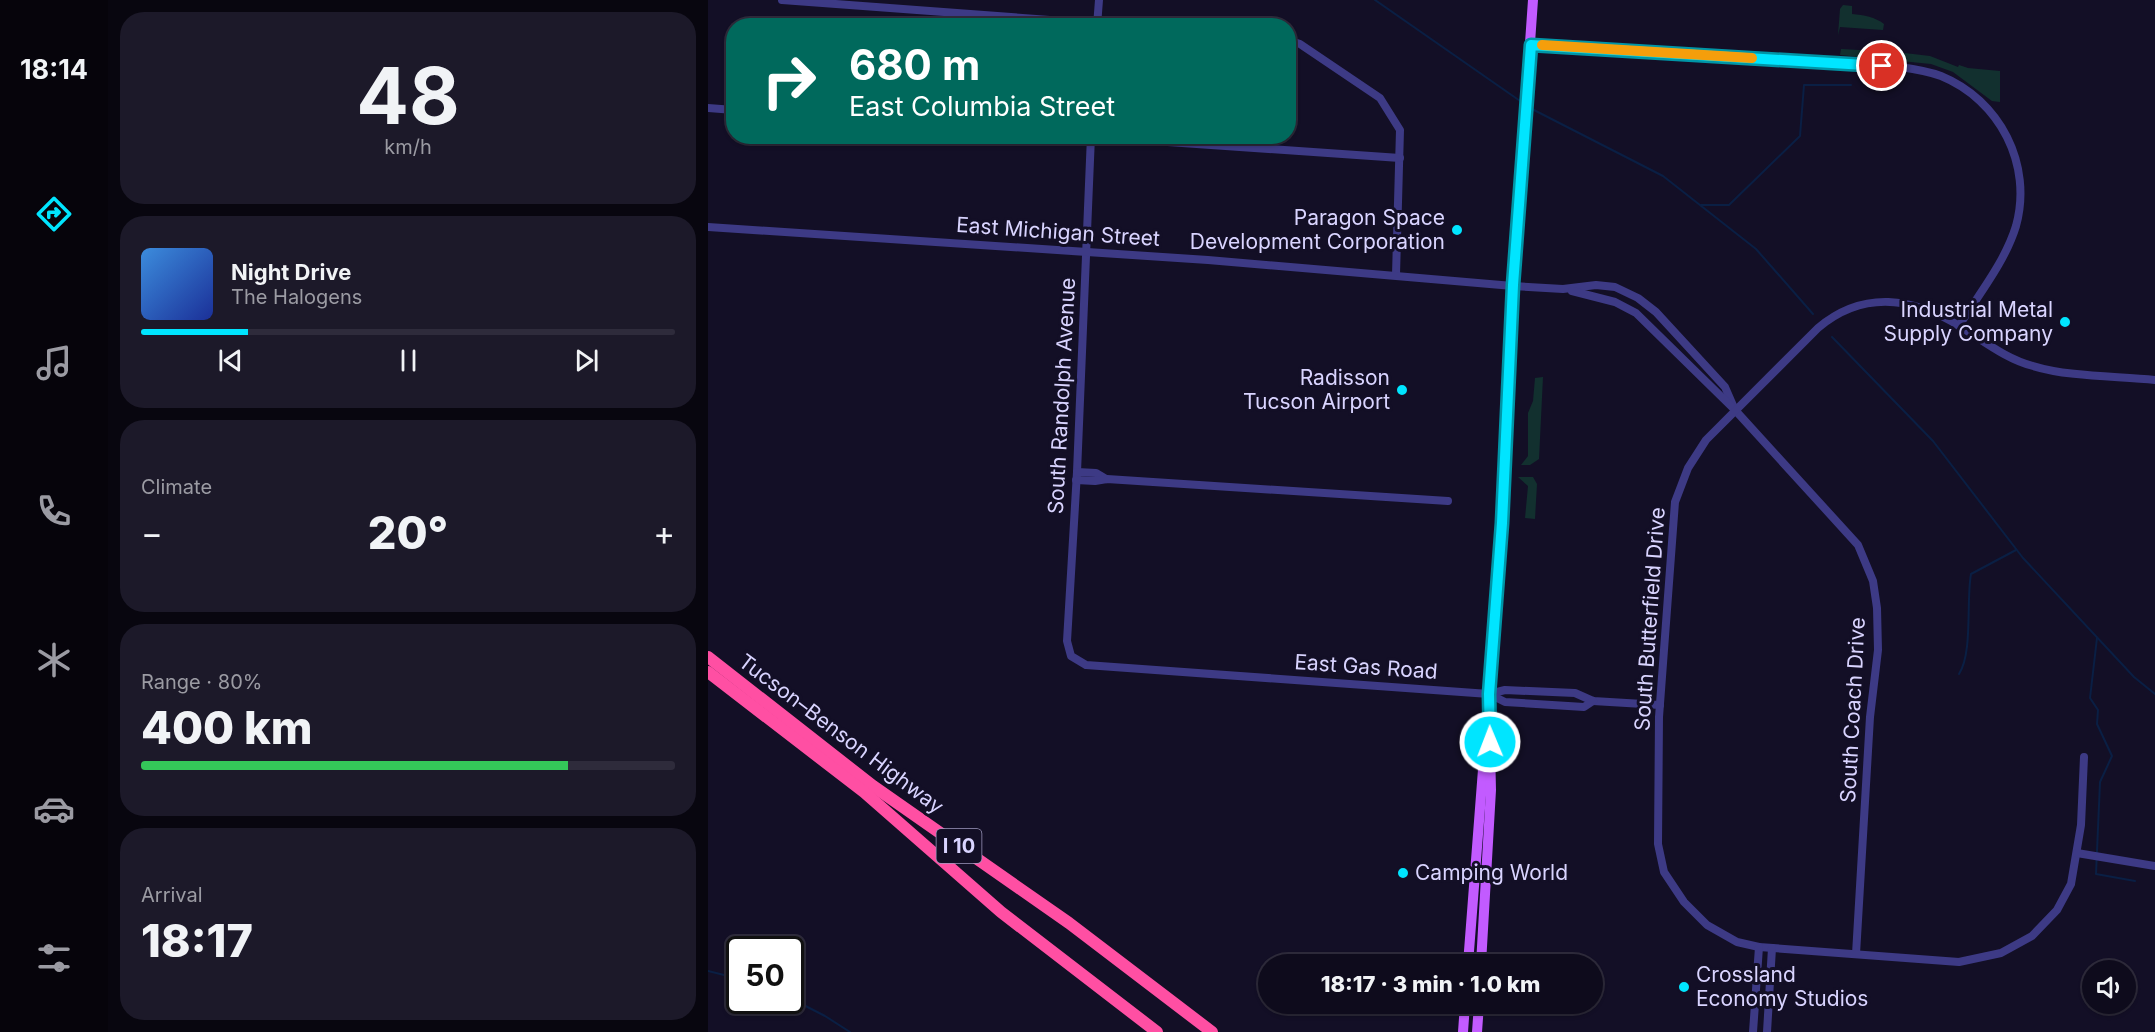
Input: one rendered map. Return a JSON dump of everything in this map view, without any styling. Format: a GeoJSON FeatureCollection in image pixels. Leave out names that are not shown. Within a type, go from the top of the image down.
{"type":"FeatureCollection","features":[{"type":"Feature","properties":{"kind":"highway","name":"Tucson–Benson Highway"},"geometry":{"type":"LineString","coordinates":[[708,657],[873,786],[1069,923],[1212,1032]]}},
{"type":"Feature","properties":{"kind":"highway","name":"Tucson–Benson Highway"},"geometry":{"type":"LineString","coordinates":[[708,672],[864,792],[1001,912],[1157,1032]]}},
{"type":"Feature","properties":{"kind":"main road"},"geometry":{"type":"LineString","coordinates":[[1469,954],[1502,523],[1513,285],[1533,0]]}},
{"type":"Feature","properties":{"kind":"main road"},"geometry":{"type":"LineString","coordinates":[[1482,954],[1491,790],[1489,694]]}},
{"type":"Feature","properties":{"kind":"main road"},"geometry":{"type":"LineString","coordinates":[[1479,826],[1483,834],[1481,873],[1485,896]]}},
{"type":"Feature","properties":{"kind":"main road"},"geometry":{"type":"LineString","coordinates":[[1463,1032],[1464,1014]]}},
{"type":"Feature","properties":{"kind":"main road"},"geometry":{"type":"LineString","coordinates":[[1478,1032],[1479,1014]]}},
{"type":"Feature","properties":{"kind":"street"},"geometry":{"type":"LineString","coordinates":[[782,0],[1018,18]]}},
{"type":"Feature","properties":{"kind":"street"},"geometry":{"type":"LineString","coordinates":[[1098,18],[1099,0]]}},
{"type":"Feature","properties":{"kind":"street"},"geometry":{"type":"LineString","coordinates":[[1296,43],[1380,98],[1400,130],[1396,275]]}},
{"type":"Feature","properties":{"kind":"street"},"geometry":{"type":"LineString","coordinates":[[1531,45],[1900,67],[1940,76],[1971,93],[1994,116],[2005,132],[2017,167],[2020,195],[2016,224],[2007,248],[1959,326],[2004,354],[2033,366],[2063,372],[2155,380]]}},
{"type":"Feature","properties":{"kind":"street"},"geometry":{"type":"LineString","coordinates":[[708,108],[726,109]]}},
{"type":"Feature","properties":{"kind":"street","name":"South Randolph Avenue"},"geometry":{"type":"LineString","coordinates":[[1071,656],[1067,641],[1077,476],[1091,144]]}},
{"type":"Feature","properties":{"kind":"street"},"geometry":{"type":"LineString","coordinates":[[1194,144],[1400,158]]}},
{"type":"Feature","properties":{"kind":"street","name":"East Michigan Street"},"geometry":{"type":"LineString","coordinates":[[708,227],[1086,251],[1513,285]]}},
{"type":"Feature","properties":{"kind":"street","name":"South Coach Drive"},"geometry":{"type":"LineString","coordinates":[[1513,285],[1563,289],[1615,302],[1629,309],[1660,335],[1735,410],[1858,545],[1873,581],[1877,608],[1878,652],[1870,717],[1856,954]]}},
{"type":"Feature","properties":{"kind":"street","name":"South Coach Drive"},"geometry":{"type":"LineString","coordinates":[[1563,289],[1596,285],[1615,287],[1638,298],[1656,312],[1725,387],[1735,410]]}},
{"type":"Feature","properties":{"kind":"street"},"geometry":{"type":"LineString","coordinates":[[1629,309],[1638,298]]}},
{"type":"Feature","properties":{"kind":"street","name":"South Butterfield Drive"},"geometry":{"type":"LineString","coordinates":[[1959,326],[1934,312],[1905,303],[1880,302],[1855,307],[1834,316],[1818,328],[1706,440],[1688,468],[1674,502],[1660,705],[1657,820],[1658,844],[1664,872],[1684,902],[1707,925],[1737,942],[1759,947],[1959,962],[2001,953],[2032,936],[2057,910],[2070,884],[2077,853],[2084,757]]}},
{"type":"Feature","properties":{"kind":"street"},"geometry":{"type":"LineString","coordinates":[[1077,476],[1095,481],[1107,479],[1448,501]]}},
{"type":"Feature","properties":{"kind":"street","name":"East Gas Road"},"geometry":{"type":"LineString","coordinates":[[1071,656],[1086,665],[1489,694],[1505,690],[1575,693],[1593,701],[1660,705]]}},
{"type":"Feature","properties":{"kind":"street"},"geometry":{"type":"LineString","coordinates":[[1489,694],[1505,702],[1584,707],[1593,701]]}},
{"type":"Feature","properties":{"kind":"street"},"geometry":{"type":"LineString","coordinates":[[2077,853],[2155,866]]}},
{"type":"Feature","properties":{"kind":"street"},"geometry":{"type":"LineString","coordinates":[[1759,947],[1767,956],[1765,991],[1768,1010]]}},
{"type":"Feature","properties":{"kind":"street"},"geometry":{"type":"LineString","coordinates":[[1753,1032],[1759,947]]}},
{"type":"Feature","properties":{"kind":"street"},"geometry":{"type":"LineString","coordinates":[[1767,1032],[1772,948]]}},
{"type":"Feature","properties":{"kind":"green space"},"geometry":{"type":"Polygon","coordinates":[[[1843,5],[1852,6],[1852,14],[1881,22],[1884,24],[1883,30],[1840,27],[1838,35],[1840,9],[1843,5]]]}},
{"type":"Feature","properties":{"kind":"green space"},"geometry":{"type":"Polygon","coordinates":[[[1841,49],[1930,56],[1958,67],[1959,65],[2000,71],[2000,102],[1992,101],[1953,72],[1931,64],[1840,55],[1841,49]]]}},
{"type":"Feature","properties":{"kind":"green space"},"geometry":{"type":"Polygon","coordinates":[[[1543,377],[1539,459],[1530,465],[1521,465],[1528,456],[1528,413],[1533,401],[1535,378],[1543,377]]]}},
{"type":"Feature","properties":{"kind":"green space"},"geometry":{"type":"Polygon","coordinates":[[[1518,477],[1533,477],[1537,484],[1535,519],[1525,518],[1528,486],[1518,477]]]}},
{"type":"Feature","properties":{"kind":"waterway"},"geometry":{"type":"LineString","coordinates":[[1375,0],[1523,103]]}},
{"type":"Feature","properties":{"kind":"waterway"},"geometry":{"type":"LineString","coordinates":[[1701,205],[1729,205],[1800,136],[1804,85],[1851,85]]}},
{"type":"Feature","properties":{"kind":"waterway"},"geometry":{"type":"LineString","coordinates":[[1530,108],[1663,176],[1756,249],[1813,314]]}},
{"type":"Feature","properties":{"kind":"waterway"},"geometry":{"type":"LineString","coordinates":[[1832,337],[1933,441],[2023,558],[2134,677],[2155,694]]}},
{"type":"Feature","properties":{"kind":"waterway"},"geometry":{"type":"LineString","coordinates":[[1959,674],[1968,640],[1971,574],[2016,550]]}},
{"type":"Feature","properties":{"kind":"waterway"},"geometry":{"type":"LineString","coordinates":[[2097,638],[2090,698],[2098,710],[2097,724],[2112,756],[2100,782],[2096,874],[2135,881]]}},
{"type":"Feature","properties":{"kind":"waterway"},"geometry":{"type":"LineString","coordinates":[[708,971],[726,976]]}},
{"type":"Feature","properties":{"kind":"waterway"},"geometry":{"type":"LineString","coordinates":[[804,1005],[850,1032]]}},
{"type":"Feature","properties":{"kind":"slow traffic"},"geometry":{"type":"LineString","coordinates":[[1542,45],[1752,58]]}},
{"type":"Feature","properties":{"kind":"place","name":"Paragon Space Development Corporation"},"geometry":{"type":"Point","coordinates":[1457,230]}},
{"type":"Feature","properties":{"kind":"place","name":"Industrial Metal Supply Company"},"geometry":{"type":"Point","coordinates":[2065,322]}},
{"type":"Feature","properties":{"kind":"place","name":"Radisson Tucson Airport"},"geometry":{"type":"Point","coordinates":[1402,390]}},
{"type":"Feature","properties":{"kind":"place","name":"Camping World"},"geometry":{"type":"Point","coordinates":[1403,873]}},
{"type":"Feature","properties":{"kind":"place","name":"Crossland Economy Studios"},"geometry":{"type":"Point","coordinates":[1684,987]}},
{"type":"Feature","properties":{"kind":"route"},"geometry":{"type":"LineString","coordinates":[[1490,742],[1489,694],[1502,523],[1513,285],[1531,45],[1882,66]]}}]}
